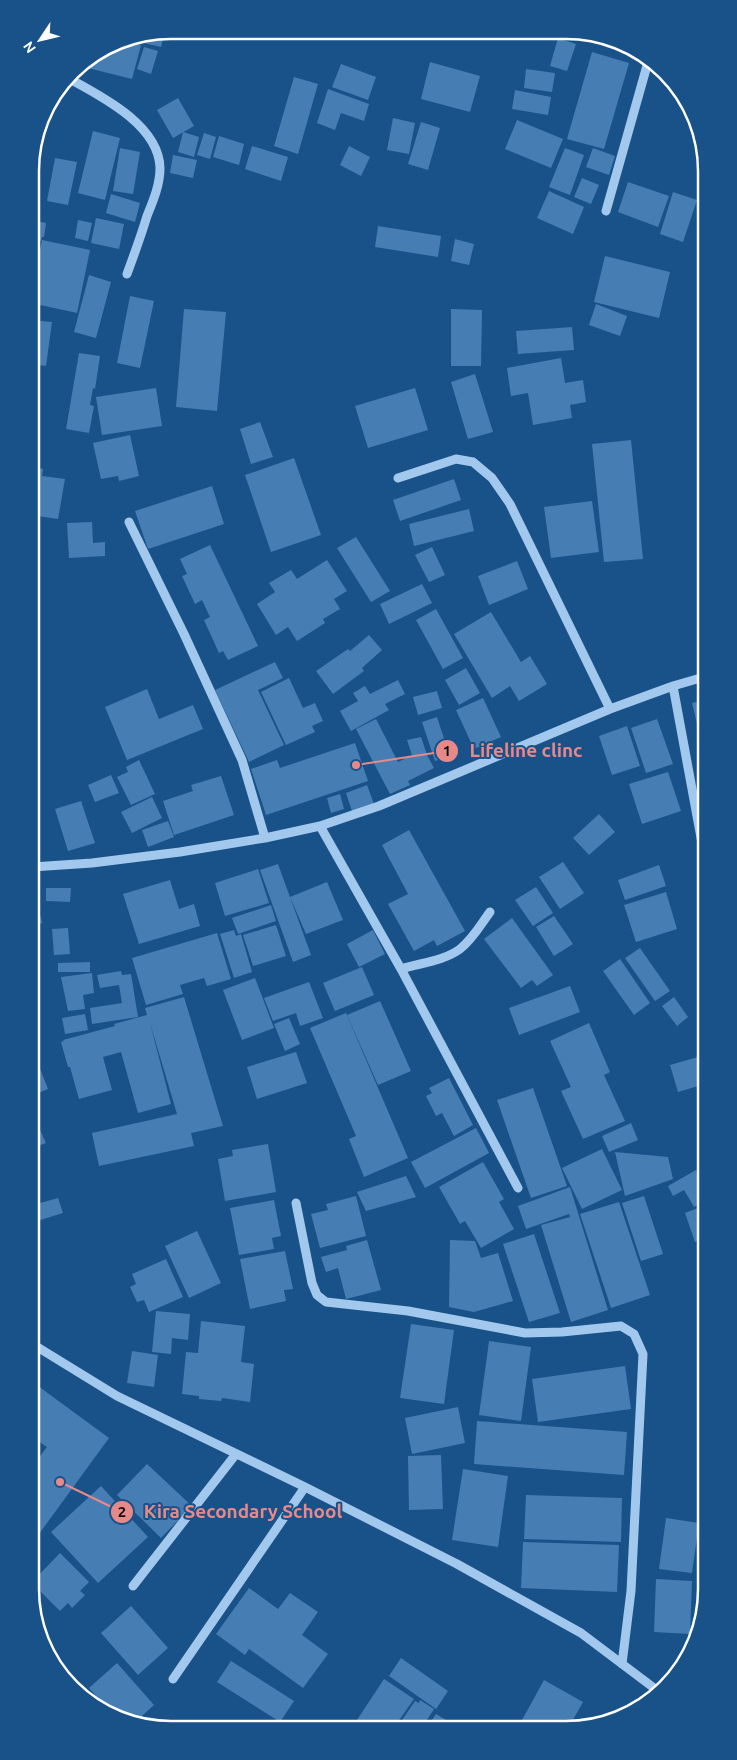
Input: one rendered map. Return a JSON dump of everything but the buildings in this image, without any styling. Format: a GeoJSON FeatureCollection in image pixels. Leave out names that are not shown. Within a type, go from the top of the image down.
{"type":"FeatureCollection","features":[{"type":"Feature","properties":{"kind":"street"},"geometry":{"type":"LineString","coordinates":[[606,211],[647,66]]}},
{"type":"Feature","properties":{"kind":"street"},"geometry":{"type":"LineString","coordinates":[[74,81],[124,111],[142,128],[153,146],[160,167],[158,186],[127,274]]}},
{"type":"Feature","properties":{"kind":"street"},"geometry":{"type":"LineString","coordinates":[[398,478],[456,458],[473,462],[492,478],[510,504],[610,709]]}},
{"type":"Feature","properties":{"kind":"street"},"geometry":{"type":"LineString","coordinates":[[129,522],[184,634],[242,760],[265,838]]}},
{"type":"Feature","properties":{"kind":"street"},"geometry":{"type":"LineString","coordinates":[[39,867],[141,857],[265,838],[320,826],[378,806],[610,709],[698,679]]}},
{"type":"Feature","properties":{"kind":"street"},"geometry":{"type":"LineString","coordinates":[[673,686],[698,821]]}},
{"type":"Feature","properties":{"kind":"street"},"geometry":{"type":"LineString","coordinates":[[320,826],[401,969],[518,1188]]}},
{"type":"Feature","properties":{"kind":"street"},"geometry":{"type":"LineString","coordinates":[[401,969],[448,956],[461,948],[490,912]]}},
{"type":"Feature","properties":{"kind":"street"},"geometry":{"type":"LineString","coordinates":[[296,1203],[312,1282],[316,1295],[326,1302],[408,1311],[525,1333],[562,1332],[621,1326],[634,1334],[643,1354],[631,1591],[622,1664]]}},
{"type":"Feature","properties":{"kind":"street"},"geometry":{"type":"LineString","coordinates":[[39,1348],[117,1396],[305,1487],[457,1564],[581,1632],[654,1688]]}},
{"type":"Feature","properties":{"kind":"street"},"geometry":{"type":"LineString","coordinates":[[133,1586],[236,1454]]}},
{"type":"Feature","properties":{"kind":"street"},"geometry":{"type":"LineString","coordinates":[[173,1679],[305,1487]]}},
{"type":"Feature","properties":{"kind":"place","name":"Lifeline clinc"},"geometry":{"type":"Point","coordinates":[356,765]}},
{"type":"Feature","properties":{"kind":"place","name":"Kira Secondary School"},"geometry":{"type":"Point","coordinates":[60,1482]}}]}
